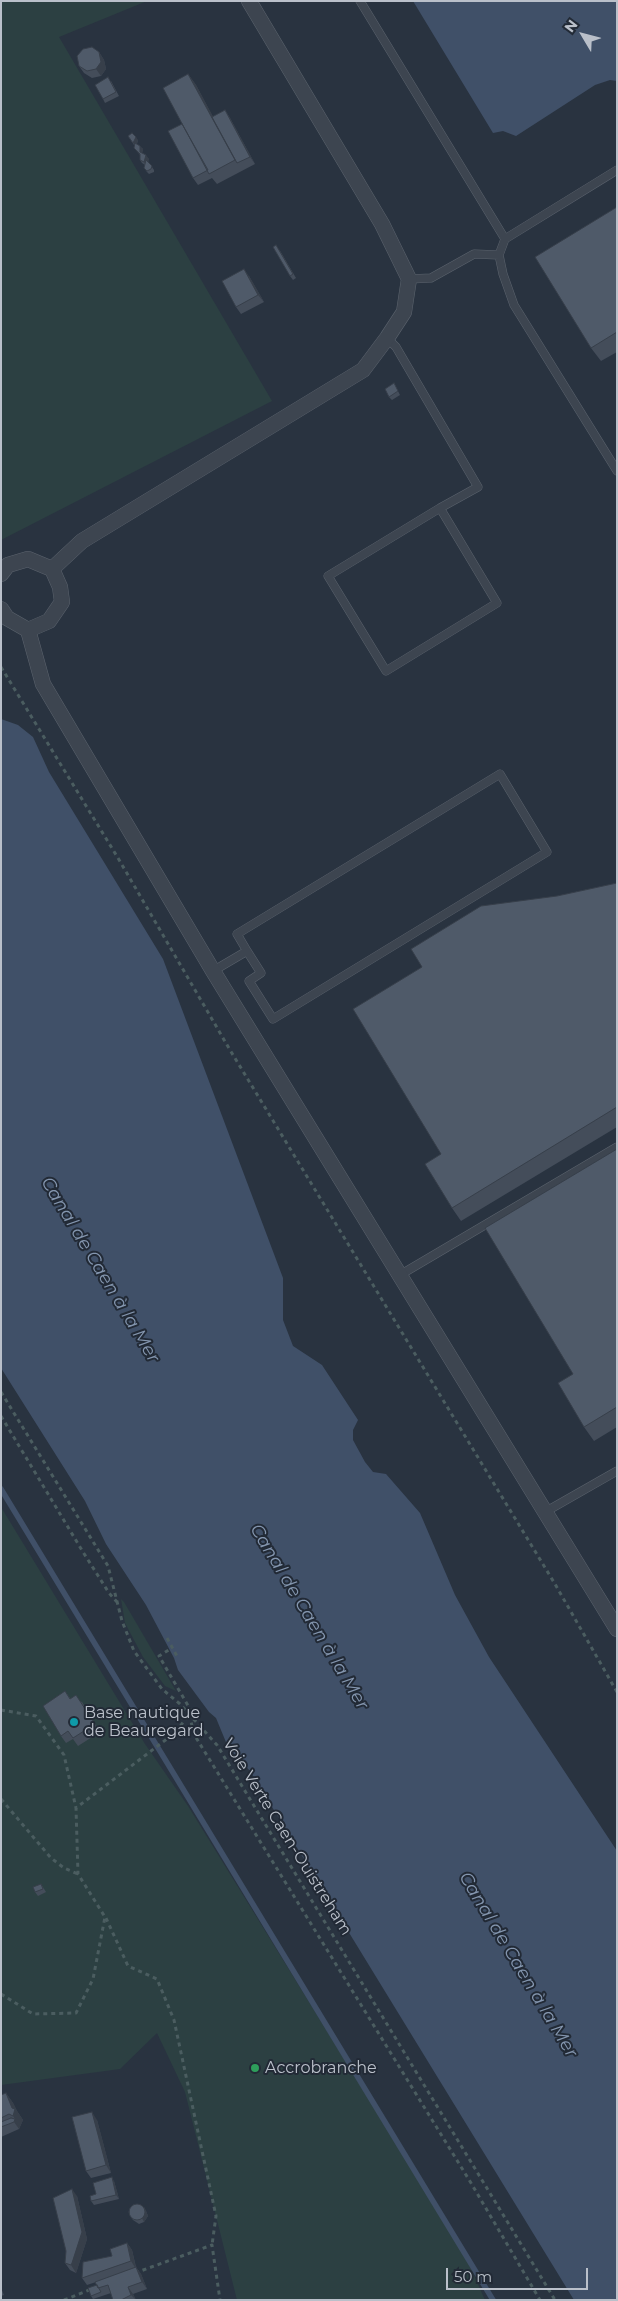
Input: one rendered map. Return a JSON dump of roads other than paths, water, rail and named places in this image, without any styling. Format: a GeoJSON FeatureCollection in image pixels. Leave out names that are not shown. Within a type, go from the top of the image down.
{"type":"FeatureCollection","features":[{"type":"Feature","properties":{"kind":"street"},"geometry":{"type":"LineString","coordinates":[[52,569],[82,540],[363,370],[404,312],[409,279],[382,224],[249,1]]}},
{"type":"Feature","properties":{"kind":"street"},"geometry":{"type":"LineString","coordinates":[[1,574],[8,564],[28,559],[52,569],[60,587],[62,602],[49,621],[28,630]]}},
{"type":"Feature","properties":{"kind":"street"},"geometry":{"type":"LineString","coordinates":[[1,610],[7,618],[28,630],[43,684],[213,970],[617,1629]]}},
{"type":"Feature","properties":{"kind":"lane"},"geometry":{"type":"LineString","coordinates":[[360,1],[505,239]]}},
{"type":"Feature","properties":{"kind":"lane"},"geometry":{"type":"LineString","coordinates":[[617,170],[505,239],[499,255],[503,274],[514,306],[617,471]]}},
{"type":"Feature","properties":{"kind":"lane"},"geometry":{"type":"LineString","coordinates":[[409,279],[431,278],[474,254],[499,255]]}},
{"type":"Feature","properties":{"kind":"lane"},"geometry":{"type":"LineString","coordinates":[[387,338],[396,347],[478,487],[440,508],[328,576],[386,671],[497,603],[440,508]]}},
{"type":"Feature","properties":{"kind":"lane"},"geometry":{"type":"LineString","coordinates":[[500,774],[547,852],[273,1019],[249,980],[261,974],[247,951],[237,934],[500,774]]}},
{"type":"Feature","properties":{"kind":"lane"},"geometry":{"type":"LineString","coordinates":[[213,970],[247,951]]}},
{"type":"Feature","properties":{"kind":"lane"},"geometry":{"type":"LineString","coordinates":[[400,1275],[617,1147]]}},
{"type":"Feature","properties":{"kind":"lane"},"geometry":{"type":"LineString","coordinates":[[545,1512],[617,1471]]}},
{"type":"Feature","properties":{"kind":"water"},"geometry":{"type":"Polygon","coordinates":[[[413,1],[617,1],[617,81],[610,80],[595,85],[516,136],[503,131],[493,133],[413,1]]]}},
{"type":"Feature","properties":{"kind":"water","name":"Canal de Caen à la Mer"},"geometry":{"type":"Polygon","coordinates":[[[1,719],[18,725],[33,737],[49,772],[163,959],[283,1278],[283,1320],[293,1346],[322,1365],[358,1420],[353,1430],[353,1440],[365,1462],[373,1472],[386,1474],[420,1513],[455,1595],[489,1657],[617,1851],[617,2300],[574,2300],[250,1771],[228,1747],[216,1718],[209,1712],[178,1670],[174,1658],[146,1605],[106,1544],[85,1501],[1,1368],[1,719]]]}},
{"type":"Feature","properties":{"kind":"waterway"},"geometry":{"type":"LineString","coordinates":[[1,1489],[493,2300]]}},
{"type":"Feature","properties":{"kind":"place","name":"Base nautique de Beauregard"},"geometry":{"type":"Point","coordinates":[74,1722]}},
{"type":"Feature","properties":{"kind":"place","name":"Accrobranche"},"geometry":{"type":"Point","coordinates":[255,2068]}}]}
